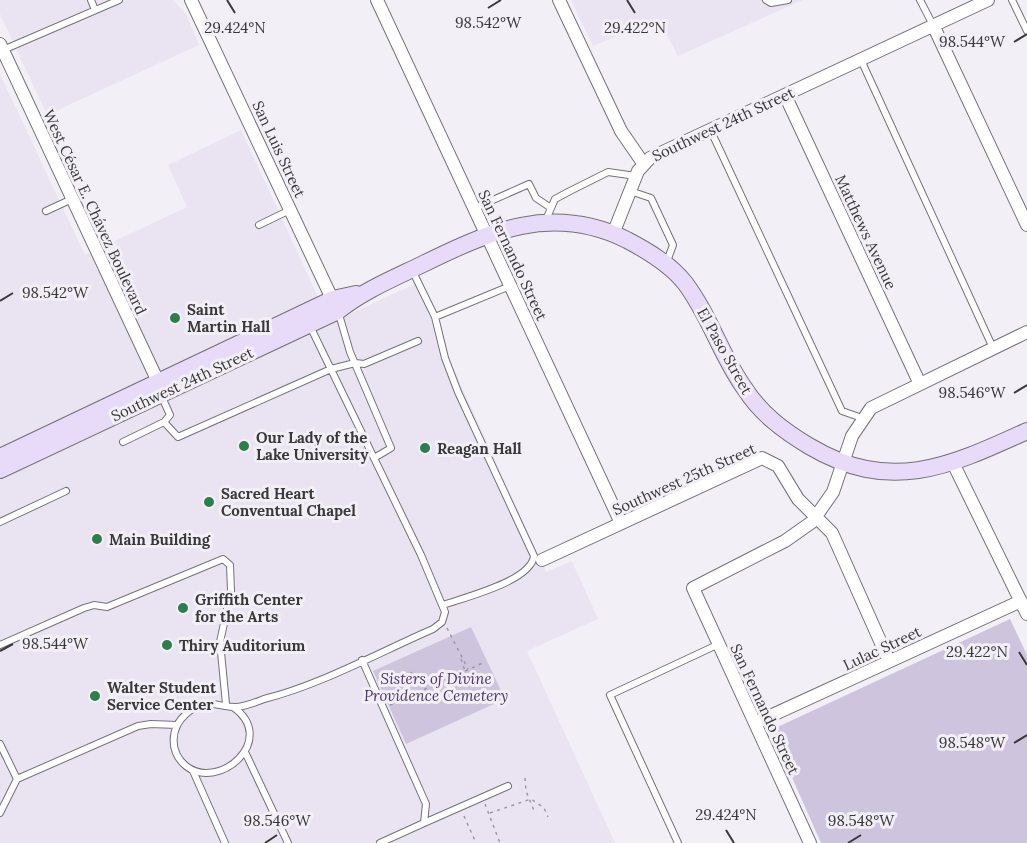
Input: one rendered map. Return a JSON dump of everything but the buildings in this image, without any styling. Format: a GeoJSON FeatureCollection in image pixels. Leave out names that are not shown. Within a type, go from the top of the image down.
{"type":"FeatureCollection","features":[{"type":"Feature","properties":{"kind":"main road","name":"Southwest 24th Street"},"geometry":{"type":"LineString","coordinates":[[0,470],[335,305],[486,235],[548,215],[613,234]]}},
{"type":"Feature","properties":{"kind":"main road","name":"El Paso Street"},"geometry":{"type":"LineString","coordinates":[[613,234],[666,265],[684,282],[706,314],[730,365],[762,411],[795,438],[842,464],[869,471],[894,472],[926,469],[953,463],[1027,431]]}},
{"type":"Feature","properties":{"kind":"main road","name":"Southwest 24th Street"},"geometry":{"type":"LineString","coordinates":[[0,457],[161,390],[309,324],[335,305]]}},
{"type":"Feature","properties":{"kind":"street","name":"San Luis Street"},"geometry":{"type":"LineString","coordinates":[[191,0],[335,305]]}},
{"type":"Feature","properties":{"kind":"street","name":"San Fernando Street"},"geometry":{"type":"LineString","coordinates":[[377,0],[621,524]]}},
{"type":"Feature","properties":{"kind":"street"},"geometry":{"type":"LineString","coordinates":[[559,0],[621,131],[643,163]]}},
{"type":"Feature","properties":{"kind":"street","name":"Southwest 24th Street"},"geometry":{"type":"LineString","coordinates":[[613,234],[643,163],[663,150],[988,0]]}},
{"type":"Feature","properties":{"kind":"street"},"geometry":{"type":"LineString","coordinates":[[933,25],[1027,225]]}},
{"type":"Feature","properties":{"kind":"street","name":"West César E. Chávez Boulevard"},"geometry":{"type":"LineString","coordinates":[[2,47],[161,390]]}},
{"type":"Feature","properties":{"kind":"street","name":"Matthews Avenue"},"geometry":{"type":"LineString","coordinates":[[785,94],[919,382]]}},
{"type":"Feature","properties":{"kind":"street"},"geometry":{"type":"LineString","coordinates":[[889,661],[837,542],[816,517],[833,492],[852,436],[862,418],[881,401],[1027,332]]}},
{"type":"Feature","properties":{"kind":"street","name":"Southwest 25th Street"},"geometry":{"type":"LineString","coordinates":[[537,561],[762,458],[778,466],[793,492],[816,517]]}},
{"type":"Feature","properties":{"kind":"street"},"geometry":{"type":"LineString","coordinates":[[953,463],[1024,599],[1027,614]]}},
{"type":"Feature","properties":{"kind":"street","name":"San Fernando Street"},"geometry":{"type":"LineString","coordinates":[[810,843],[693,588],[785,540],[805,528],[816,517]]}},
{"type":"Feature","properties":{"kind":"street","name":"Lulac Street"},"geometry":{"type":"LineString","coordinates":[[755,723],[1024,599]]}},
{"type":"Feature","properties":{"kind":"lane"},"geometry":{"type":"LineString","coordinates":[[91,0],[95,10]]}},
{"type":"Feature","properties":{"kind":"lane"},"geometry":{"type":"LineString","coordinates":[[2,47],[119,0]]}},
{"type":"Feature","properties":{"kind":"lane"},"geometry":{"type":"LineString","coordinates":[[766,0],[771,3],[788,0]]}},
{"type":"Feature","properties":{"kind":"lane"},"geometry":{"type":"LineString","coordinates":[[920,0],[933,25]]}},
{"type":"Feature","properties":{"kind":"lane"},"geometry":{"type":"LineString","coordinates":[[1012,0],[1027,31]]}},
{"type":"Feature","properties":{"kind":"lane"},"geometry":{"type":"LineString","coordinates":[[861,59],[993,348]]}},
{"type":"Feature","properties":{"kind":"lane"},"geometry":{"type":"LineString","coordinates":[[710,128],[842,411],[862,418]]}},
{"type":"Feature","properties":{"kind":"lane"},"geometry":{"type":"LineString","coordinates":[[548,215],[555,199],[608,172],[636,176]]}},
{"type":"Feature","properties":{"kind":"lane"},"geometry":{"type":"LineString","coordinates":[[474,209],[529,184],[548,215]]}},
{"type":"Feature","properties":{"kind":"lane"},"geometry":{"type":"LineString","coordinates":[[630,191],[651,198],[673,245],[666,265]]}},
{"type":"Feature","properties":{"kind":"lane"},"geometry":{"type":"LineString","coordinates":[[46,211],[72,198]]}},
{"type":"Feature","properties":{"kind":"lane"},"geometry":{"type":"LineString","coordinates":[[259,225],[291,210]]}},
{"type":"Feature","properties":{"kind":"lane"},"geometry":{"type":"LineString","coordinates":[[412,270],[435,317],[445,358],[458,392],[537,561],[528,571],[512,579],[443,605]]}},
{"type":"Feature","properties":{"kind":"lane"},"geometry":{"type":"LineString","coordinates":[[435,317],[511,286]]}},
{"type":"Feature","properties":{"kind":"lane"},"geometry":{"type":"LineString","coordinates":[[335,305],[355,363],[391,448],[374,458]]}},
{"type":"Feature","properties":{"kind":"lane"},"geometry":{"type":"LineString","coordinates":[[225,843],[194,771],[178,757],[174,745],[177,725],[186,715],[202,706],[216,703],[230,706],[292,690],[434,629],[446,612],[309,324]]}},
{"type":"Feature","properties":{"kind":"lane"},"geometry":{"type":"LineString","coordinates":[[164,423],[178,437],[331,369],[355,363],[364,364],[418,341]]}},
{"type":"Feature","properties":{"kind":"lane"},"geometry":{"type":"LineString","coordinates":[[123,442],[164,423],[170,415],[161,390]]}},
{"type":"Feature","properties":{"kind":"lane"},"geometry":{"type":"LineString","coordinates":[[0,522],[66,491]]}},
{"type":"Feature","properties":{"kind":"lane"},"geometry":{"type":"LineString","coordinates":[[0,645],[84,608],[94,605],[107,607],[223,559],[230,565],[232,583],[220,642],[230,706],[248,725],[250,738],[245,752],[227,767],[214,772],[194,771]]}},
{"type":"Feature","properties":{"kind":"lane"},"geometry":{"type":"LineString","coordinates":[[678,843],[610,695],[719,644]]}},
{"type":"Feature","properties":{"kind":"lane"},"geometry":{"type":"LineString","coordinates":[[362,660],[426,804],[423,823]]}},
{"type":"Feature","properties":{"kind":"lane"},"geometry":{"type":"LineString","coordinates":[[0,813],[17,780],[99,741],[138,726],[177,725]]}},
{"type":"Feature","properties":{"kind":"lane"},"geometry":{"type":"LineString","coordinates":[[0,744],[17,780]]}},
{"type":"Feature","properties":{"kind":"lane"},"geometry":{"type":"LineString","coordinates":[[245,752],[288,843]]}},
{"type":"Feature","properties":{"kind":"lane"},"geometry":{"type":"LineString","coordinates":[[380,843],[508,786]]}},
{"type":"Feature","properties":{"kind":"path"},"geometry":{"type":"LineString","coordinates":[[443,619],[465,671]]}},
{"type":"Feature","properties":{"kind":"path"},"geometry":{"type":"LineString","coordinates":[[461,658],[469,669]]}},
{"type":"Feature","properties":{"kind":"path"},"geometry":{"type":"LineString","coordinates":[[384,709],[485,662]]}},
{"type":"Feature","properties":{"kind":"path"},"geometry":{"type":"LineString","coordinates":[[396,691],[403,688],[407,680]]}},
{"type":"Feature","properties":{"kind":"path"},"geometry":{"type":"LineString","coordinates":[[403,688],[407,697]]}},
{"type":"Feature","properties":{"kind":"path"},"geometry":{"type":"LineString","coordinates":[[525,778],[529,800],[535,813]]}},
{"type":"Feature","properties":{"kind":"path"},"geometry":{"type":"LineString","coordinates":[[482,797],[500,843]]}},
{"type":"Feature","properties":{"kind":"path"},"geometry":{"type":"LineString","coordinates":[[490,813],[529,800],[544,808],[548,817]]}},
{"type":"Feature","properties":{"kind":"path"},"geometry":{"type":"LineString","coordinates":[[460,807],[476,843]]}},
{"type":"Feature","properties":{"kind":"shaded area"},"geometry":{"type":"Polygon","coordinates":[[[0,0],[173,0],[186,14],[199,45],[47,115],[0,14],[0,0]]]}},
{"type":"Feature","properties":{"kind":"shaded area"},"geometry":{"type":"Polygon","coordinates":[[[571,0],[803,0],[678,56],[658,19],[593,46],[571,0]]]}},
{"type":"Feature","properties":{"kind":"shaded area","name":"Our Lady of the Lake University"},"geometry":{"type":"Polygon","coordinates":[[[0,74],[85,255],[187,207],[168,165],[241,130],[330,323],[415,284],[546,572],[572,561],[598,619],[527,651],[615,843],[0,843],[0,74]]]}},
{"type":"Feature","properties":{"kind":"green space"},"geometry":{"type":"Polygon","coordinates":[[[1010,619],[1027,655],[1027,843],[821,843],[771,730],[1010,619]]]}},
{"type":"Feature","properties":{"kind":"green space","name":"Sisters of Divine Providence Cemetery"},"geometry":{"type":"Polygon","coordinates":[[[471,627],[505,699],[406,744],[373,671],[471,627]]]}},
{"type":"Feature","properties":{"kind":"place","name":"Saint Martin Hall"},"geometry":{"type":"Point","coordinates":[175,318]}},
{"type":"Feature","properties":{"kind":"place","name":"Our Lady of the Lake University"},"geometry":{"type":"Point","coordinates":[244,446]}},
{"type":"Feature","properties":{"kind":"place","name":"Reagan Hall"},"geometry":{"type":"Point","coordinates":[425,448]}},
{"type":"Feature","properties":{"kind":"place","name":"Sacred Heart Conventual Chapel"},"geometry":{"type":"Point","coordinates":[209,502]}},
{"type":"Feature","properties":{"kind":"place","name":"Main Building"},"geometry":{"type":"Point","coordinates":[97,539]}},
{"type":"Feature","properties":{"kind":"place","name":"Griffith Center for the Arts"},"geometry":{"type":"Point","coordinates":[183,608]}},
{"type":"Feature","properties":{"kind":"place","name":"Thiry Auditorium"},"geometry":{"type":"Point","coordinates":[167,645]}},
{"type":"Feature","properties":{"kind":"place","name":"Walter Student Service Center"},"geometry":{"type":"Point","coordinates":[95,696]}}]}
